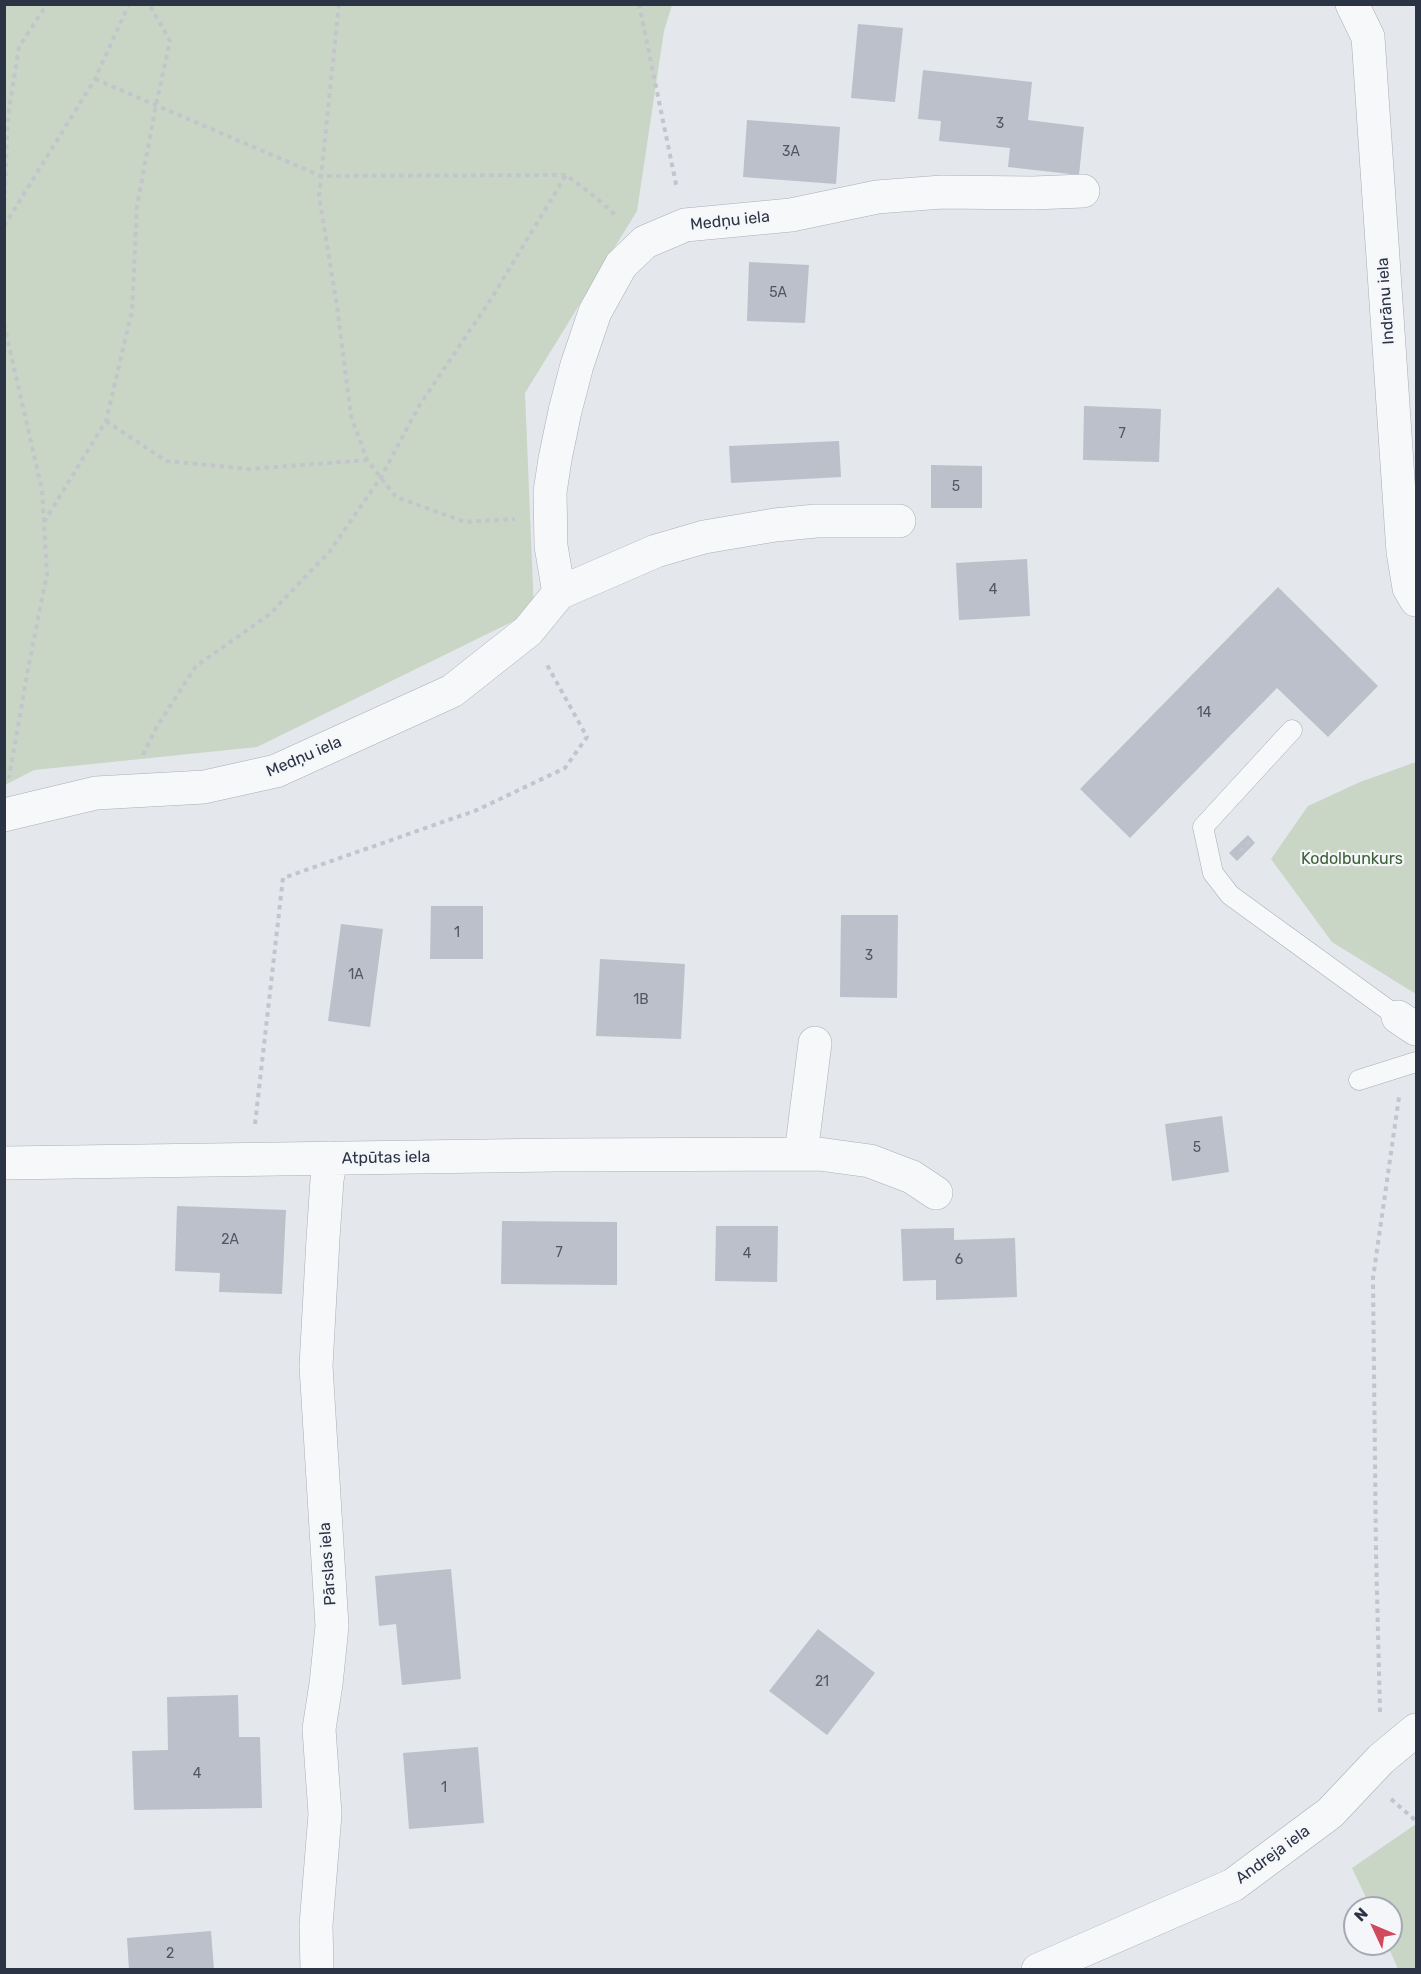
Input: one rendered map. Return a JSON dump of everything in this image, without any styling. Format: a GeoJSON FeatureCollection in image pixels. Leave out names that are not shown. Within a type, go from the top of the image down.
{"type":"FeatureCollection","features":[{"type":"Feature","properties":{"kind":"street","name":"Indrānu iela"},"geometry":{"type":"LineString","coordinates":[[1352,4],[1368,37],[1403,552],[1409,588],[1416,600]]}},
{"type":"Feature","properties":{"kind":"street","name":"Medņu iela"},"geometry":{"type":"LineString","coordinates":[[559,593],[551,546],[550,492],[576,365],[595,312],[621,265],[645,242],[685,225],[791,214],[877,197],[942,192],[1083,191]]}},
{"type":"Feature","properties":{"kind":"street","name":"Medņu iela"},"geometry":{"type":"LineString","coordinates":[[4,815],[96,793],[204,788],[276,771],[452,691],[528,631],[559,593],[656,551],[704,537],[775,525],[816,521],[899,521]]}},
{"type":"Feature","properties":{"kind":"street"},"geometry":{"type":"LineString","coordinates":[[801,1154],[815,1043]]}},
{"type":"Feature","properties":{"kind":"street","name":"Atpūtas iela"},"geometry":{"type":"LineString","coordinates":[[4,1163],[801,1154],[870,1161],[912,1177],[936,1193]]}},
{"type":"Feature","properties":{"kind":"street","name":"Pārslas iela"},"geometry":{"type":"LineString","coordinates":[[317,1970],[316,1925],[325,1814],[319,1729],[332,1626],[316,1366],[327,1180],[331,1158]]}},
{"type":"Feature","properties":{"kind":"street","name":"Andreja iela"},"geometry":{"type":"LineString","coordinates":[[1038,1970],[1233,1885],[1330,1813],[1381,1759],[1416,1730]]}},
{"type":"Feature","properties":{"kind":"lane"},"geometry":{"type":"LineString","coordinates":[[1292,730],[1203,827],[1213,873],[1230,896],[1407,1023]]}},
{"type":"Feature","properties":{"kind":"lane"},"geometry":{"type":"LineString","coordinates":[[1359,1080],[1410,1064]]}},
{"type":"Feature","properties":{"kind":"path"},"geometry":{"type":"LineString","coordinates":[[4,212],[8,116],[19,47],[47,4]]}},
{"type":"Feature","properties":{"kind":"path"},"geometry":{"type":"LineString","coordinates":[[4,226],[95,79],[129,4]]}},
{"type":"Feature","properties":{"kind":"path"},"geometry":{"type":"LineString","coordinates":[[44,522],[106,420],[132,312],[137,206],[170,41],[149,4]]}},
{"type":"Feature","properties":{"kind":"path"},"geometry":{"type":"LineString","coordinates":[[339,4],[319,196],[337,306],[351,416],[368,460],[396,497],[465,522],[551,517]]}},
{"type":"Feature","properties":{"kind":"path"},"geometry":{"type":"LineString","coordinates":[[639,4],[685,225]]}},
{"type":"Feature","properties":{"kind":"path"},"geometry":{"type":"LineString","coordinates":[[95,79],[321,176],[566,175],[594,196],[645,242]]}},
{"type":"Feature","properties":{"kind":"path"},"geometry":{"type":"LineString","coordinates":[[126,792],[156,728],[196,666],[270,614],[330,551],[381,477],[419,406],[491,299],[566,175]]}},
{"type":"Feature","properties":{"kind":"path"},"geometry":{"type":"LineString","coordinates":[[4,324],[42,490],[47,574],[8,783]]}},
{"type":"Feature","properties":{"kind":"path"},"geometry":{"type":"LineString","coordinates":[[106,420],[166,461],[249,469],[368,460]]}},
{"type":"Feature","properties":{"kind":"path"},"geometry":{"type":"LineString","coordinates":[[251,1160],[283,878],[477,810],[565,768],[588,737],[528,631]]}},
{"type":"Feature","properties":{"kind":"path"},"geometry":{"type":"LineString","coordinates":[[1233,857],[1252,839]]}},
{"type":"Feature","properties":{"kind":"path"},"geometry":{"type":"LineString","coordinates":[[1381,1759],[1373,1278],[1410,1064]]}},
{"type":"Feature","properties":{"kind":"green space"},"geometry":{"type":"Polygon","coordinates":[[[5,5],[672,5],[664,31],[637,211],[525,393],[534,611],[257,747],[34,770],[5,785],[5,5]]]}},
{"type":"Feature","properties":{"kind":"green space","name":"Kodolbunkurs"},"geometry":{"type":"Polygon","coordinates":[[[1416,762],[1416,994],[1332,942],[1271,859],[1308,806],[1360,782],[1416,762]]]}},
{"type":"Feature","properties":{"kind":"green space"},"geometry":{"type":"Polygon","coordinates":[[[1416,1824],[1416,1969],[1398,1969],[1392,1956],[1403,1956],[1403,1896],[1365,1896],[1352,1868],[1416,1824]]]}},
{"type":"Feature","properties":{"kind":"building"},"geometry":{"type":"Polygon","coordinates":[[[858,24],[903,28],[895,102],[851,98],[858,24]]]}},
{"type":"Feature","properties":{"kind":"building"},"geometry":{"type":"Polygon","coordinates":[[[923,70],[1032,82],[1028,120],[1084,127],[1079,175],[1008,167],[1010,148],[939,141],[941,121],[918,119],[923,70]]]}},
{"type":"Feature","properties":{"kind":"building"},"geometry":{"type":"Polygon","coordinates":[[[747,120],[840,127],[836,184],[743,177],[747,120]]]}},
{"type":"Feature","properties":{"kind":"building"},"geometry":{"type":"Polygon","coordinates":[[[749,262],[809,265],[805,323],[747,321],[749,262]]]}},
{"type":"Feature","properties":{"kind":"building"},"geometry":{"type":"Polygon","coordinates":[[[1084,406],[1161,409],[1159,462],[1083,460],[1084,406]]]}},
{"type":"Feature","properties":{"kind":"building"},"geometry":{"type":"Polygon","coordinates":[[[839,441],[841,477],[731,483],[729,446],[839,441]]]}},
{"type":"Feature","properties":{"kind":"building"},"geometry":{"type":"Polygon","coordinates":[[[931,465],[982,466],[982,508],[931,508],[931,465]]]}},
{"type":"Feature","properties":{"kind":"building"},"geometry":{"type":"Polygon","coordinates":[[[1027,559],[1030,616],[959,620],[956,563],[1027,559]]]}},
{"type":"Feature","properties":{"kind":"building"},"geometry":{"type":"Polygon","coordinates":[[[1278,587],[1378,686],[1328,737],[1277,688],[1130,838],[1080,789],[1278,587]]]}},
{"type":"Feature","properties":{"kind":"building"},"geometry":{"type":"Polygon","coordinates":[[[1248,835],[1255,843],[1237,861],[1229,853],[1248,835]]]}},
{"type":"Feature","properties":{"kind":"building"},"geometry":{"type":"Polygon","coordinates":[[[431,906],[483,906],[483,959],[430,959],[431,906]]]}},
{"type":"Feature","properties":{"kind":"building"},"geometry":{"type":"Polygon","coordinates":[[[841,915],[898,915],[897,998],[840,997],[841,915]]]}},
{"type":"Feature","properties":{"kind":"building"},"geometry":{"type":"Polygon","coordinates":[[[341,924],[383,929],[370,1027],[328,1021],[341,924]]]}},
{"type":"Feature","properties":{"kind":"building"},"geometry":{"type":"Polygon","coordinates":[[[600,959],[685,964],[681,1039],[596,1036],[600,959]]]}},
{"type":"Feature","properties":{"kind":"building"},"geometry":{"type":"Polygon","coordinates":[[[1222,1116],[1229,1172],[1172,1181],[1165,1124],[1222,1116]]]}},
{"type":"Feature","properties":{"kind":"building"},"geometry":{"type":"Polygon","coordinates":[[[177,1206],[286,1210],[282,1294],[219,1292],[220,1273],[175,1271],[177,1206]]]}},
{"type":"Feature","properties":{"kind":"building"},"geometry":{"type":"Polygon","coordinates":[[[502,1221],[617,1222],[617,1285],[501,1284],[502,1221]]]}},
{"type":"Feature","properties":{"kind":"building"},"geometry":{"type":"Polygon","coordinates":[[[716,1226],[778,1226],[777,1282],[715,1281],[716,1226]]]}},
{"type":"Feature","properties":{"kind":"building"},"geometry":{"type":"Polygon","coordinates":[[[954,1228],[954,1240],[1015,1238],[1017,1297],[936,1300],[936,1280],[903,1281],[901,1229],[954,1228]]]}},
{"type":"Feature","properties":{"kind":"building"},"geometry":{"type":"Polygon","coordinates":[[[451,1569],[461,1679],[402,1685],[396,1624],[379,1626],[375,1576],[451,1569]]]}},
{"type":"Feature","properties":{"kind":"building"},"geometry":{"type":"Polygon","coordinates":[[[818,1629],[875,1673],[827,1735],[769,1691],[818,1629]]]}},
{"type":"Feature","properties":{"kind":"building"},"geometry":{"type":"Polygon","coordinates":[[[238,1695],[239,1737],[260,1737],[262,1808],[134,1810],[132,1751],[168,1750],[167,1697],[238,1695]]]}},
{"type":"Feature","properties":{"kind":"building"},"geometry":{"type":"Polygon","coordinates":[[[478,1747],[484,1823],[409,1829],[403,1753],[478,1747]]]}},
{"type":"Feature","properties":{"kind":"building"},"geometry":{"type":"Polygon","coordinates":[[[211,1931],[214,1970],[129,1970],[127,1938],[211,1931]]]}}]}
